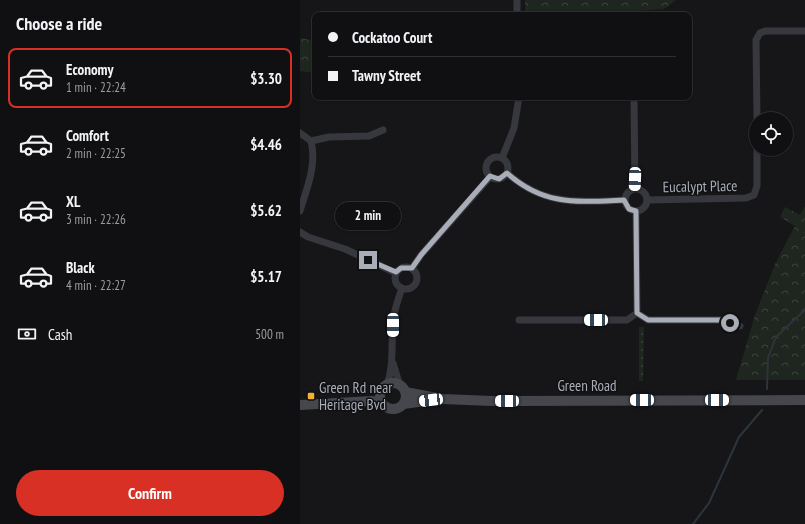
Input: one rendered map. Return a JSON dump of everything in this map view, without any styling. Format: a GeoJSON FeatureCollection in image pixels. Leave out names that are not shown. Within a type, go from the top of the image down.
{"type":"FeatureCollection","features":[{"type":"Feature","properties":{"kind":"street"},"geometry":{"type":"LineString","coordinates":[[517,0],[518,12]]}},
{"type":"Feature","properties":{"kind":"street"},"geometry":{"type":"LineString","coordinates":[[757,112],[756,40],[760,33],[765,31],[805,31]]}},
{"type":"Feature","properties":{"kind":"street"},"geometry":{"type":"LineString","coordinates":[[502,158],[514,128],[519,100]]}},
{"type":"Feature","properties":{"kind":"street"},"geometry":{"type":"LineString","coordinates":[[634,100],[635,189]]}},
{"type":"Feature","properties":{"kind":"street"},"geometry":{"type":"LineString","coordinates":[[300,133],[311,140],[329,137],[369,136],[382,130]]}},
{"type":"Feature","properties":{"kind":"street"},"geometry":{"type":"LineString","coordinates":[[300,211],[312,173],[313,148],[311,140]]}},
{"type":"Feature","properties":{"kind":"street","name":"Eucalypt Place"},"geometry":{"type":"LineString","coordinates":[[647,200],[746,198],[754,195],[757,186],[757,156]]}},
{"type":"Feature","properties":{"kind":"street"},"geometry":{"type":"LineString","coordinates":[[495,157],[502,158],[508,166],[507,173],[499,179],[490,176],[486,168],[489,161],[495,157]]}},
{"type":"Feature","properties":{"kind":"street"},"geometry":{"type":"LineString","coordinates":[[507,173],[522,186],[543,196],[558,200],[594,202],[624,200]]}},
{"type":"Feature","properties":{"kind":"street"},"geometry":{"type":"LineString","coordinates":[[412,268],[421,255],[490,176]]}},
{"type":"Feature","properties":{"kind":"street"},"geometry":{"type":"LineString","coordinates":[[635,189],[644,193],[647,200],[642,209],[636,211],[629,209],[624,200],[628,192],[635,189]]}},
{"type":"Feature","properties":{"kind":"street"},"geometry":{"type":"LineString","coordinates":[[636,211],[637,313]]}},
{"type":"Feature","properties":{"kind":"street"},"geometry":{"type":"LineString","coordinates":[[300,232],[308,237],[345,249],[396,272]]}},
{"type":"Feature","properties":{"kind":"street"},"geometry":{"type":"LineString","coordinates":[[401,268],[412,268],[416,274],[415,284],[410,288],[402,288],[395,280],[396,272],[401,268]]}},
{"type":"Feature","properties":{"kind":"street"},"geometry":{"type":"LineString","coordinates":[[383,405],[380,398],[391,375],[393,361],[393,325],[395,311],[402,288]]}},
{"type":"Feature","properties":{"kind":"street"},"geometry":{"type":"LineString","coordinates":[[519,320],[627,320],[637,313]]}},
{"type":"Feature","properties":{"kind":"street"},"geometry":{"type":"LineString","coordinates":[[637,313],[648,320],[721,320],[740,326]]}},
{"type":"Feature","properties":{"kind":"street"},"geometry":{"type":"LineString","coordinates":[[300,405],[372,401],[391,408],[396,408],[403,404],[402,389],[393,361]]}},
{"type":"Feature","properties":{"kind":"street"},"geometry":{"type":"LineString","coordinates":[[349,403],[393,383],[402,389]]}},
{"type":"Feature","properties":{"kind":"street","name":"Green Road"},"geometry":{"type":"LineString","coordinates":[[402,389],[442,399]]}},
{"type":"Feature","properties":{"kind":"street","name":"Green Road"},"geometry":{"type":"LineString","coordinates":[[403,404],[442,399],[492,401],[805,400]]}},
{"type":"Feature","properties":{"kind":"street","name":"Green Road"},"geometry":{"type":"LineString","coordinates":[[780,400],[805,408]]}},
{"type":"Feature","properties":{"kind":"green space"},"geometry":{"type":"Polygon","coordinates":[[[525,0],[676,0],[664,9],[624,12],[525,12],[525,0]]]}},
{"type":"Feature","properties":{"kind":"green space"},"geometry":{"type":"Polygon","coordinates":[[[300,38],[312,40],[312,73],[300,71],[300,38]]]}},
{"type":"Feature","properties":{"kind":"green space"},"geometry":{"type":"Polygon","coordinates":[[[805,206],[805,380],[736,380],[755,315],[775,264],[795,226],[780,217],[785,207],[800,215],[805,206]]]}},
{"type":"Feature","properties":{"kind":"green space"},"geometry":{"type":"Polygon","coordinates":[[[639,327],[644,327],[643,381],[639,381],[639,327]]]}},
{"type":"Feature","properties":{"kind":"waterway"},"geometry":{"type":"LineString","coordinates":[[767,389],[768,358],[776,337],[805,310]]}},
{"type":"Feature","properties":{"kind":"waterway"},"geometry":{"type":"LineString","coordinates":[[693,524],[709,503],[739,437],[762,410]]}},
{"type":"Feature","properties":{"kind":"place","name":"Green Rd near Heritage Bvd"},"geometry":{"type":"Point","coordinates":[311,396]}},
{"type":"Feature","properties":{"kind":"route"},"geometry":{"type":"LineString","coordinates":[[368,260],[396,272],[405,267],[412,268],[421,255],[490,176],[495,179],[499,179],[507,173],[522,186],[543,196],[558,200],[594,202],[624,200],[629,209],[636,211],[637,313],[648,320],[721,320],[730,323]]}}]}
